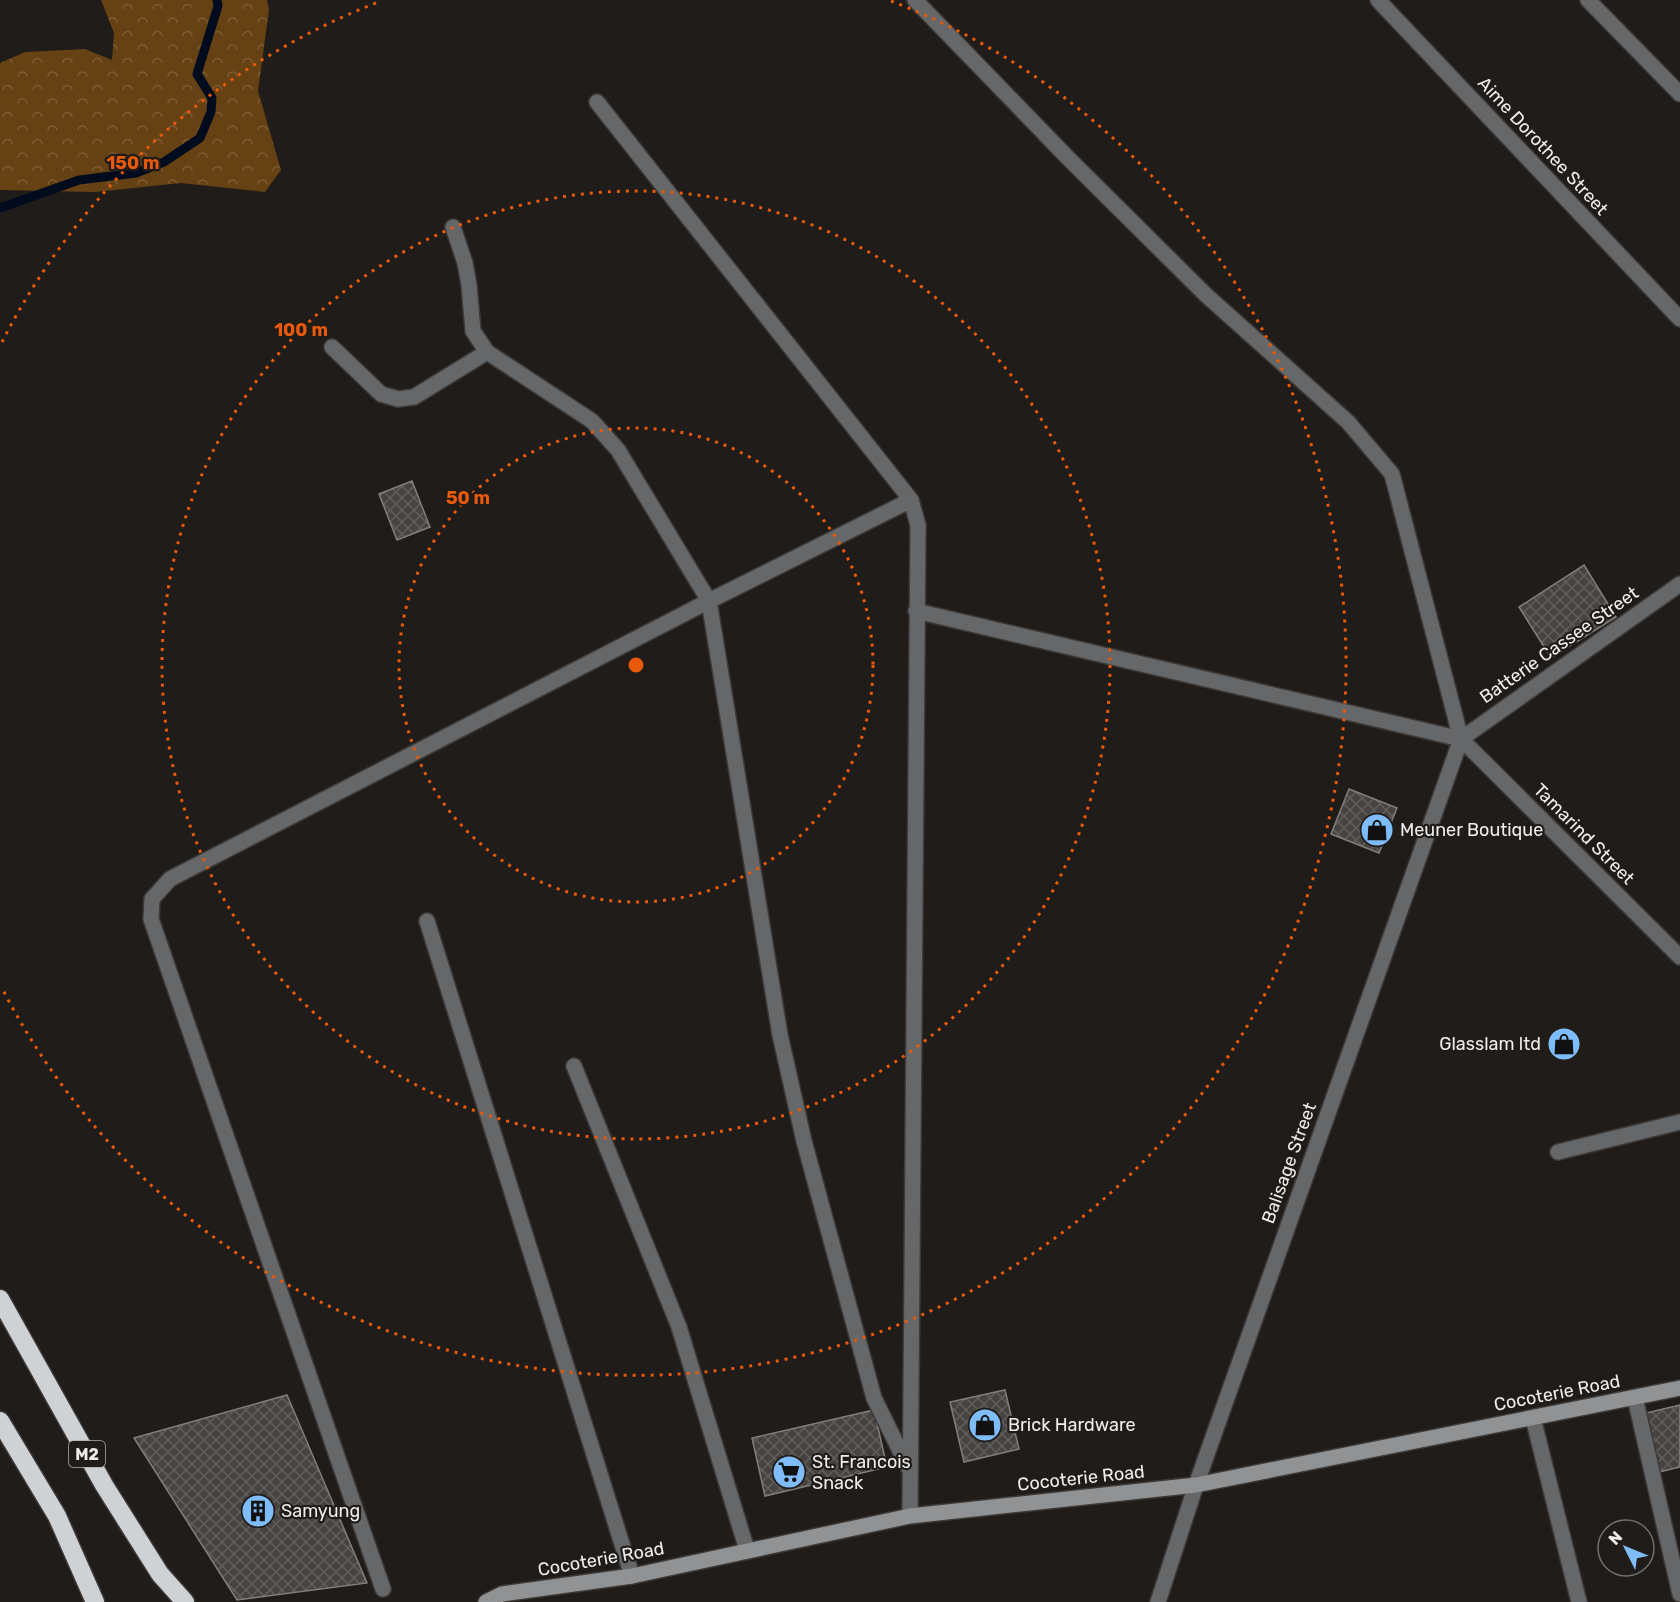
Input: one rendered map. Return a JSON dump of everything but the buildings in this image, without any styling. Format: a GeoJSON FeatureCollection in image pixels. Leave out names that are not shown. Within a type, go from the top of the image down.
{"type":"FeatureCollection","features":[{"type":"Feature","properties":{"kind":"highway","name":"M2"},"geometry":{"type":"LineString","coordinates":[[0,1299],[104,1485],[160,1574],[185,1602]]}},
{"type":"Feature","properties":{"kind":"highway"},"geometry":{"type":"LineString","coordinates":[[0,1421],[57,1516],[95,1602]]}},
{"type":"Feature","properties":{"kind":"street"},"geometry":{"type":"LineString","coordinates":[[915,0],[1069,159],[1206,295],[1348,422],[1392,474],[1461,739],[916,611]]}},
{"type":"Feature","properties":{"kind":"street","name":"Aime Dorothee Street"},"geometry":{"type":"LineString","coordinates":[[1378,0],[1680,319]]}},
{"type":"Feature","properties":{"kind":"street"},"geometry":{"type":"LineString","coordinates":[[1588,0],[1680,94]]}},
{"type":"Feature","properties":{"kind":"street"},"geometry":{"type":"LineString","coordinates":[[597,102],[911,500],[918,525],[910,1516]]}},
{"type":"Feature","properties":{"kind":"street"},"geometry":{"type":"LineString","coordinates":[[453,227],[470,285],[473,331],[487,352],[592,421],[618,450],[709,601],[780,1035],[804,1141],[874,1398],[910,1472]]}},
{"type":"Feature","properties":{"kind":"street"},"geometry":{"type":"LineString","coordinates":[[332,347],[381,394],[398,399],[414,397],[487,352]]}},
{"type":"Feature","properties":{"kind":"street"},"geometry":{"type":"LineString","coordinates":[[383,1589],[151,919],[152,899],[170,879],[709,601],[911,500]]}},
{"type":"Feature","properties":{"kind":"street","name":"Batterie Cassee Street"},"geometry":{"type":"LineString","coordinates":[[1461,739],[1680,584]]}},
{"type":"Feature","properties":{"kind":"street","name":"Tamarind Street"},"geometry":{"type":"LineString","coordinates":[[1461,739],[1680,957]]}},
{"type":"Feature","properties":{"kind":"street","name":"Balisage Street"},"geometry":{"type":"LineString","coordinates":[[1158,1602],[1196,1485],[1461,739]]}},
{"type":"Feature","properties":{"kind":"street"},"geometry":{"type":"LineString","coordinates":[[427,921],[632,1576]]}},
{"type":"Feature","properties":{"kind":"street"},"geometry":{"type":"LineString","coordinates":[[574,1066],[679,1326],[747,1550]]}},
{"type":"Feature","properties":{"kind":"street"},"geometry":{"type":"LineString","coordinates":[[1558,1152],[1680,1122]]}},
{"type":"Feature","properties":{"kind":"street","name":"Cocoterie Road"},"geometry":{"type":"LineString","coordinates":[[486,1602],[502,1594],[632,1576],[910,1516],[1196,1485],[1680,1388]]}},
{"type":"Feature","properties":{"kind":"street"},"geometry":{"type":"LineString","coordinates":[[1635,1398],[1680,1594]]}},
{"type":"Feature","properties":{"kind":"street"},"geometry":{"type":"LineString","coordinates":[[1533,1418],[1579,1602]]}},
{"type":"Feature","properties":{"kind":"green space"},"geometry":{"type":"Polygon","coordinates":[[[101,0],[267,0],[269,10],[258,91],[281,170],[265,192],[181,183],[96,192],[0,190],[0,63],[25,52],[85,49],[112,60],[114,33],[101,0]]]}},
{"type":"Feature","properties":{"kind":"waterway"},"geometry":{"type":"LineString","coordinates":[[0,208],[79,180],[136,173],[164,162],[200,138],[211,112],[212,98],[197,74],[218,6],[217,0]]}},
{"type":"Feature","properties":{"kind":"place","name":"Meuner Boutique"},"geometry":{"type":"Point","coordinates":[1377,830]}},
{"type":"Feature","properties":{"kind":"place","name":"Glasslam ltd"},"geometry":{"type":"Point","coordinates":[1564,1044]}},
{"type":"Feature","properties":{"kind":"place","name":"Brick Hardware"},"geometry":{"type":"Point","coordinates":[985,1425]}},
{"type":"Feature","properties":{"kind":"place","name":"St. Francois Snack"},"geometry":{"type":"Point","coordinates":[789,1472]}},
{"type":"Feature","properties":{"kind":"place","name":"Samyung"},"geometry":{"type":"Point","coordinates":[258,1511]}}]}
